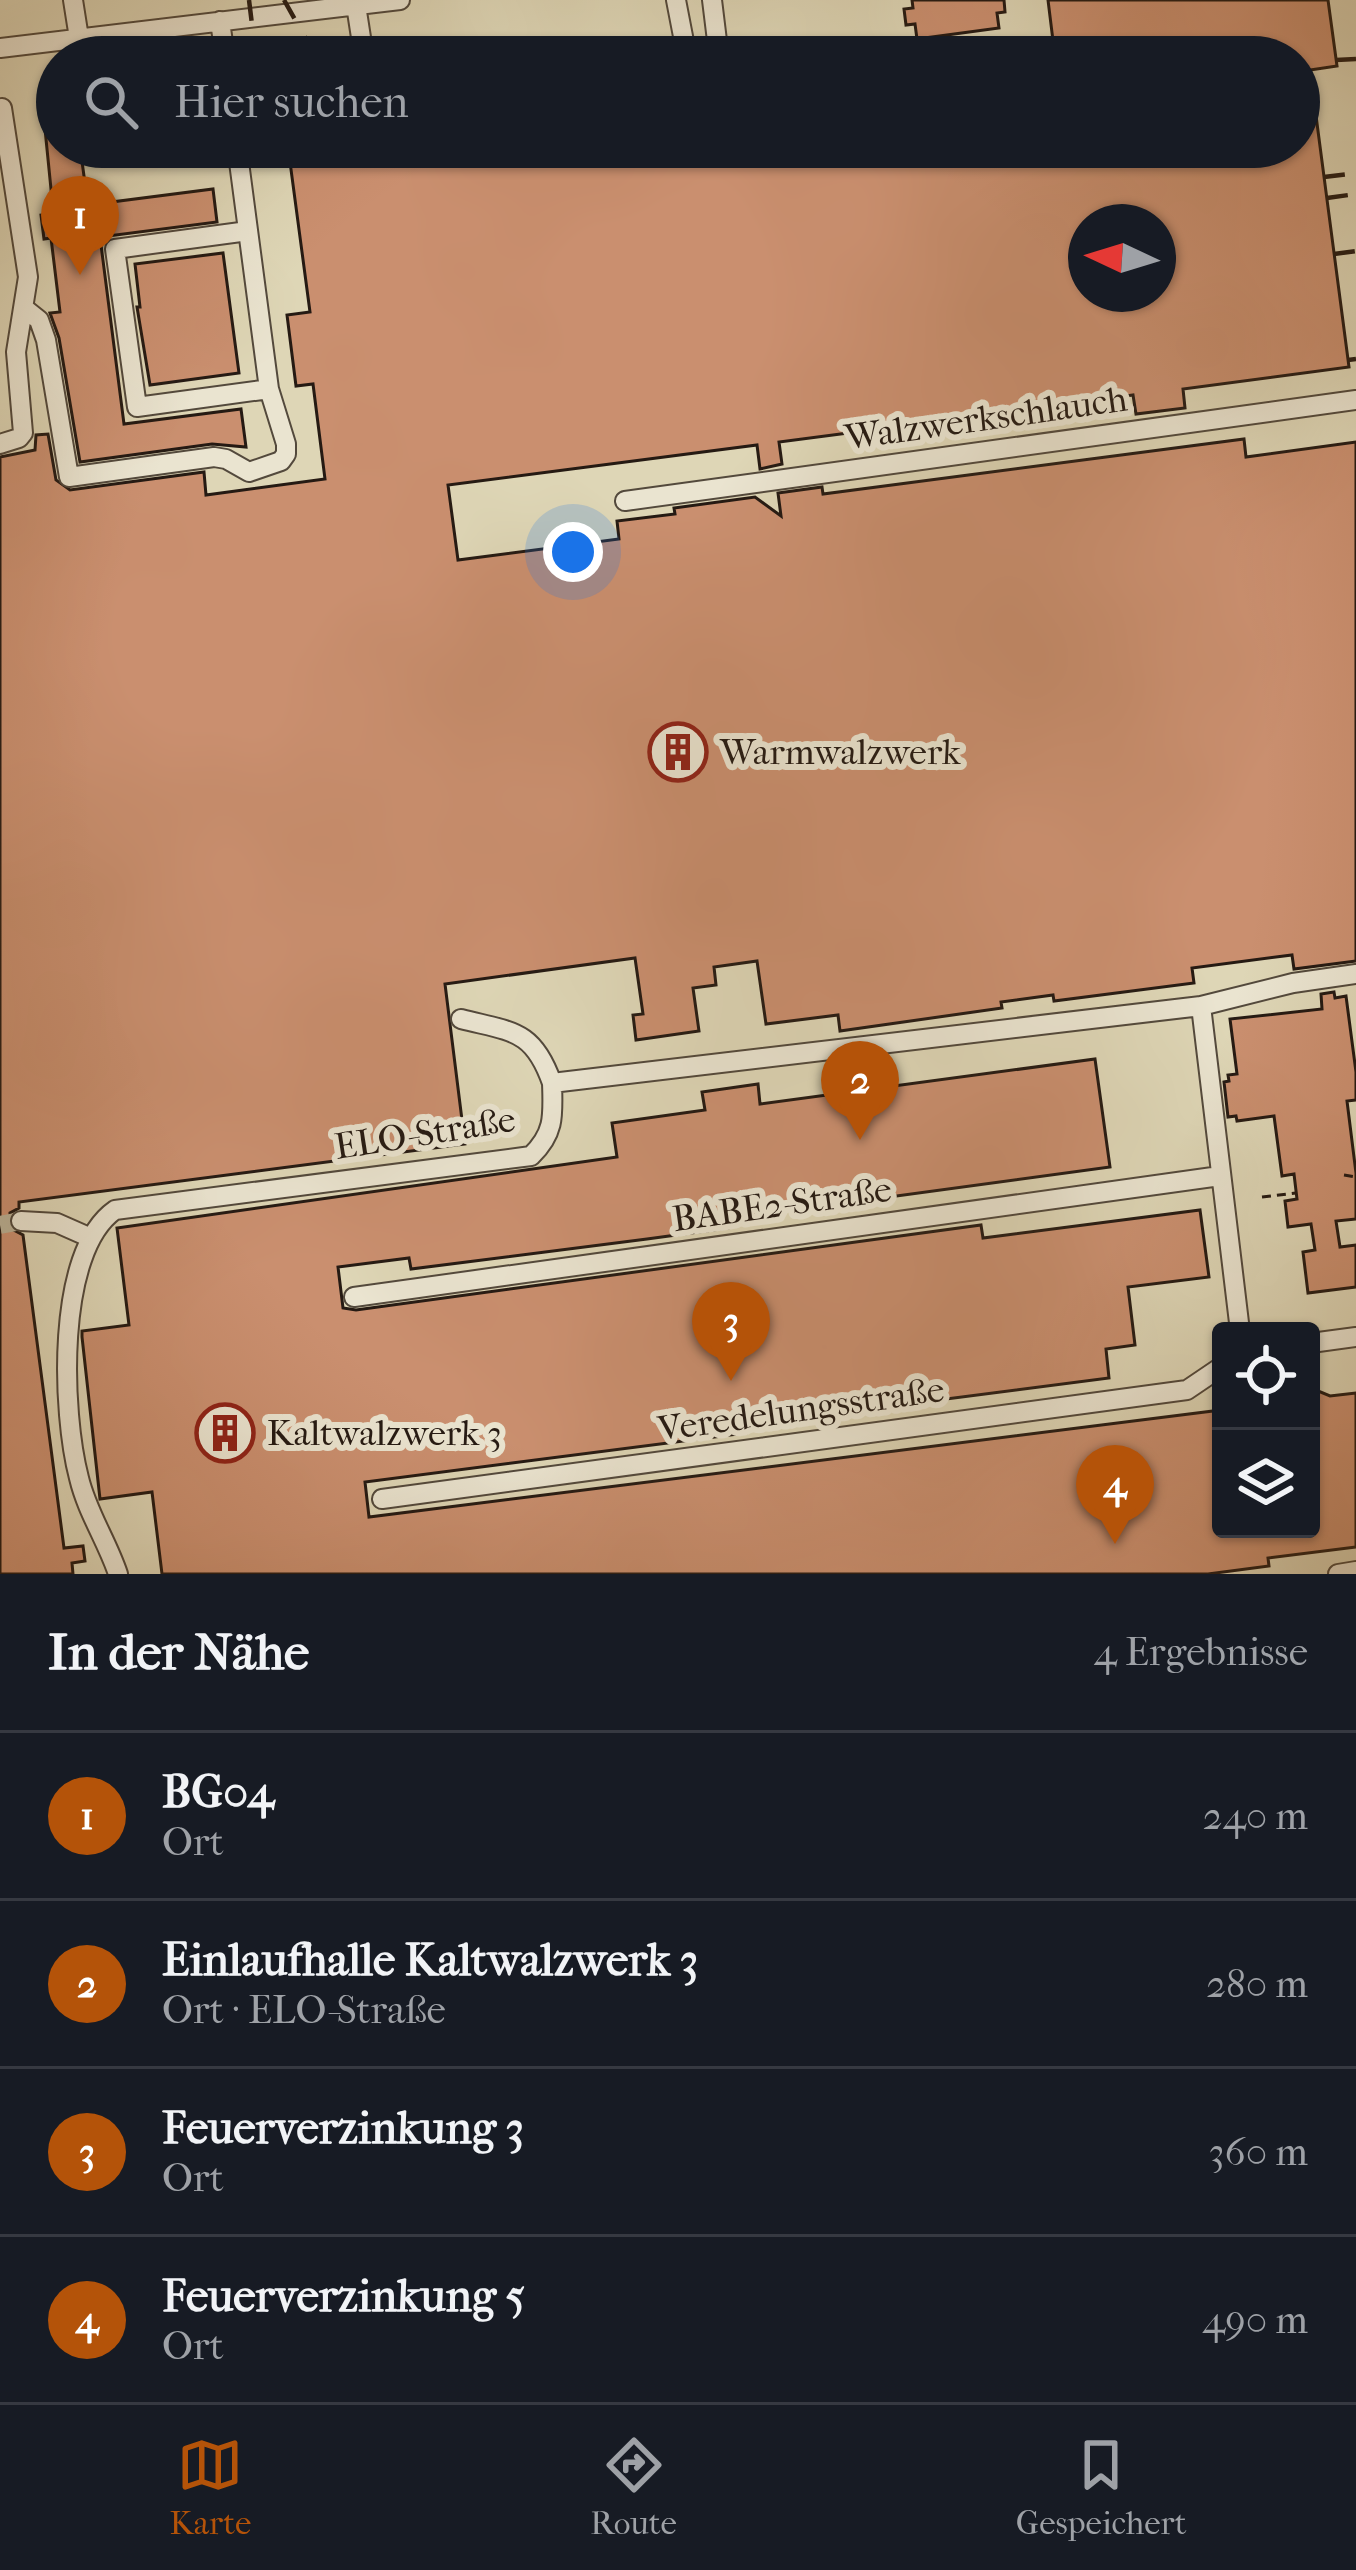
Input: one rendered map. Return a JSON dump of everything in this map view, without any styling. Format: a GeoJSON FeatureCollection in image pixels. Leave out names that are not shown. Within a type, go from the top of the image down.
{"type":"FeatureCollection","features":[{"type":"Feature","properties":{"kind":"street"},"geometry":{"type":"LineString","coordinates":[[73,0],[79,36]]}},
{"type":"Feature","properties":{"kind":"street"},"geometry":{"type":"LineString","coordinates":[[96,36],[316,5],[400,0]]}},
{"type":"Feature","properties":{"kind":"street"},"geometry":{"type":"LineString","coordinates":[[676,0],[683,36]]}},
{"type":"Feature","properties":{"kind":"street"},"geometry":{"type":"LineString","coordinates":[[712,0],[716,36]]}},
{"type":"Feature","properties":{"kind":"street"},"geometry":{"type":"LineString","coordinates":[[356,5],[361,36]]}},
{"type":"Feature","properties":{"kind":"street"},"geometry":{"type":"LineString","coordinates":[[220,21],[222,36]]}},
{"type":"Feature","properties":{"kind":"street"},"geometry":{"type":"LineString","coordinates":[[0,48],[36,43]]}},
{"type":"Feature","properties":{"kind":"street"},"geometry":{"type":"LineString","coordinates":[[2,108],[28,277],[16,352],[24,425],[20,438],[6,443]]}},
{"type":"Feature","properties":{"kind":"street"},"geometry":{"type":"LineString","coordinates":[[24,308],[40,320],[46,340],[69,477],[214,458],[249,472],[270,467],[286,454],[268,389],[240,168]]}},
{"type":"Feature","properties":{"kind":"street"},"geometry":{"type":"LineString","coordinates":[[248,231],[115,249],[137,407],[268,389]]}},
{"type":"Feature","properties":{"kind":"street","name":"Walzwerkschlauch"},"geometry":{"type":"LineString","coordinates":[[626,501],[1356,400]]}},
{"type":"Feature","properties":{"kind":"street","name":"ELO-Straße"},"geometry":{"type":"LineString","coordinates":[[92,1238],[102,1219],[116,1210],[531,1156],[547,1140],[552,1083],[1201,1006],[1293,982],[1356,974]]}},
{"type":"Feature","properties":{"kind":"street"},"geometry":{"type":"LineString","coordinates":[[1201,1006],[1239,1322]]}},
{"type":"Feature","properties":{"kind":"street"},"geometry":{"type":"LineString","coordinates":[[461,1019],[528,1040],[541,1052],[552,1083]]}},
{"type":"Feature","properties":{"kind":"street","name":"BABE2-Straße"},"geometry":{"type":"LineString","coordinates":[[354,1297],[1220,1176]]}},
{"type":"Feature","properties":{"kind":"street"},"geometry":{"type":"LineString","coordinates":[[21,1221],[57,1223],[92,1238],[72,1300],[64,1360],[66,1386],[77,1473],[118,1574]]}},
{"type":"Feature","properties":{"kind":"street"},"geometry":{"type":"LineString","coordinates":[[1320,1342],[1356,1337]]}},
{"type":"Feature","properties":{"kind":"street","name":"Veredelungsstraße"},"geometry":{"type":"LineString","coordinates":[[382,1498],[1187,1390],[1212,1372]]}},
{"type":"Feature","properties":{"kind":"street"},"geometry":{"type":"LineString","coordinates":[[1338,1574],[1356,1571]]}},
{"type":"Feature","properties":{"kind":"path"},"geometry":{"type":"LineString","coordinates":[[1344,1175],[1356,1177]]}},
{"type":"Feature","properties":{"kind":"path"},"geometry":{"type":"LineString","coordinates":[[1262,1197],[1296,1193]]}},
{"type":"Feature","properties":{"kind":"building"},"geometry":{"type":"Polygon","coordinates":[[[912,0],[1004,0],[1005,12],[997,13],[999,28],[917,36],[915,24],[906,25],[904,9],[913,8],[912,0]]]}},
{"type":"Feature","properties":{"kind":"building","name":"Warmwalzwerk"},"geometry":{"type":"Polygon","coordinates":[[[1048,0],[1328,0],[1337,66],[1320,69],[1320,36],[1052,36],[1048,0]]]}},
{"type":"Feature","properties":{"kind":"building","name":"Warmwalzwerk"},"geometry":{"type":"Polygon","coordinates":[[[1320,146],[1349,367],[1183,389],[1185,408],[1136,414],[1133,395],[1092,401],[1094,415],[903,439],[902,426],[779,442],[782,464],[760,469],[757,445],[448,485],[458,560],[619,539],[617,521],[675,514],[674,508],[755,497],[781,516],[778,493],[822,487],[823,494],[1244,439],[1246,457],[1356,442],[1356,961],[1294,969],[1292,955],[1192,968],[1194,983],[1054,1001],[1053,995],[1001,1002],[1002,1008],[840,1031],[838,1015],[766,1024],[757,961],[714,967],[716,985],[693,988],[699,1031],[636,1040],[633,1015],[643,1014],[635,958],[445,984],[465,1144],[19,1202],[19,1208],[10,1213],[10,1228],[23,1235],[64,1548],[83,1546],[85,1561],[72,1563],[73,1574],[0,1574],[0,457],[35,450],[36,435],[48,434],[56,480],[70,490],[204,472],[206,495],[325,479],[313,384],[296,386],[287,315],[310,312],[291,168],[1320,168],[1320,146]]]}},
{"type":"Feature","properties":{"kind":"building"},"geometry":{"type":"Polygon","coordinates":[[[49,168],[83,168],[88,205],[213,189],[217,222],[100,237],[124,424],[241,409],[246,447],[212,444],[80,462],[59,338],[50,313],[60,312],[51,238],[44,239],[41,215],[51,214],[49,168]]]}},
{"type":"Feature","properties":{"kind":"building"},"geometry":{"type":"Polygon","coordinates":[[[223,253],[239,373],[150,385],[135,264],[223,253]]]}},
{"type":"Feature","properties":{"kind":"building"},"geometry":{"type":"Polygon","coordinates":[[[1334,992],[1335,998],[1346,996],[1356,1072],[1356,1100],[1347,1101],[1356,1219],[1336,1221],[1340,1247],[1356,1245],[1356,1287],[1308,1293],[1303,1252],[1315,1250],[1311,1224],[1288,1227],[1285,1201],[1297,1199],[1294,1174],[1282,1176],[1274,1116],[1237,1121],[1236,1116],[1228,1117],[1224,1082],[1229,1081],[1228,1075],[1237,1074],[1230,1019],[1322,1009],[1321,994],[1334,992]]]}},
{"type":"Feature","properties":{"kind":"building"},"geometry":{"type":"Polygon","coordinates":[[[1095,1059],[1110,1167],[727,1219],[728,1228],[647,1239],[411,1269],[409,1258],[338,1267],[343,1308],[356,1310],[981,1225],[983,1238],[1200,1210],[1209,1277],[1128,1287],[1135,1345],[1106,1349],[1109,1378],[745,1425],[746,1433],[365,1482],[369,1517],[1212,1411],[1212,1538],[1320,1538],[1320,1392],[1330,1396],[1356,1393],[1356,1547],[1268,1558],[1269,1566],[1208,1574],[162,1574],[152,1492],[100,1499],[82,1331],[129,1325],[117,1228],[617,1157],[612,1123],[705,1110],[702,1092],[758,1084],[760,1104],[1095,1059]]]}},
{"type":"Feature","properties":{"kind":"tunnel"},"geometry":{"type":"LineString","coordinates":[[0,1225],[21,1221]]}},
{"type":"Feature","properties":{"kind":"railway"},"geometry":{"type":"LineString","coordinates":[[249,0],[253,36]]}},
{"type":"Feature","properties":{"kind":"railway"},"geometry":{"type":"LineString","coordinates":[[284,0],[304,36]]}},
{"type":"Feature","properties":{"kind":"railway"},"geometry":{"type":"LineString","coordinates":[[1336,60],[1356,59]]}},
{"type":"Feature","properties":{"kind":"railway"},"geometry":{"type":"LineString","coordinates":[[1324,177],[1356,173]]}},
{"type":"Feature","properties":{"kind":"railway"},"geometry":{"type":"LineString","coordinates":[[1327,198],[1356,194]]}},
{"type":"Feature","properties":{"kind":"railway"},"geometry":{"type":"LineString","coordinates":[[1334,254],[1356,251]]}},
{"type":"Feature","properties":{"kind":"railway"},"geometry":{"type":"LineString","coordinates":[[1348,360],[1356,359]]}},
{"type":"Feature","properties":{"kind":"place","name":"BG04"},"geometry":{"type":"Point","coordinates":[80,275]}},
{"type":"Feature","properties":{"kind":"place","name":"Warmwalzwerk"},"geometry":{"type":"Point","coordinates":[678,752]}},
{"type":"Feature","properties":{"kind":"place","name":"Einlaufhalle Kaltwalzwerk 3"},"geometry":{"type":"Point","coordinates":[860,1140]}},
{"type":"Feature","properties":{"kind":"place","name":"Feuerverzinkung 3"},"geometry":{"type":"Point","coordinates":[731,1381]}},
{"type":"Feature","properties":{"kind":"place","name":"Kaltwalzwerk 3"},"geometry":{"type":"Point","coordinates":[225,1433]}},
{"type":"Feature","properties":{"kind":"place","name":"Feuerverzinkung 5"},"geometry":{"type":"Point","coordinates":[1115,1544]}}]}
